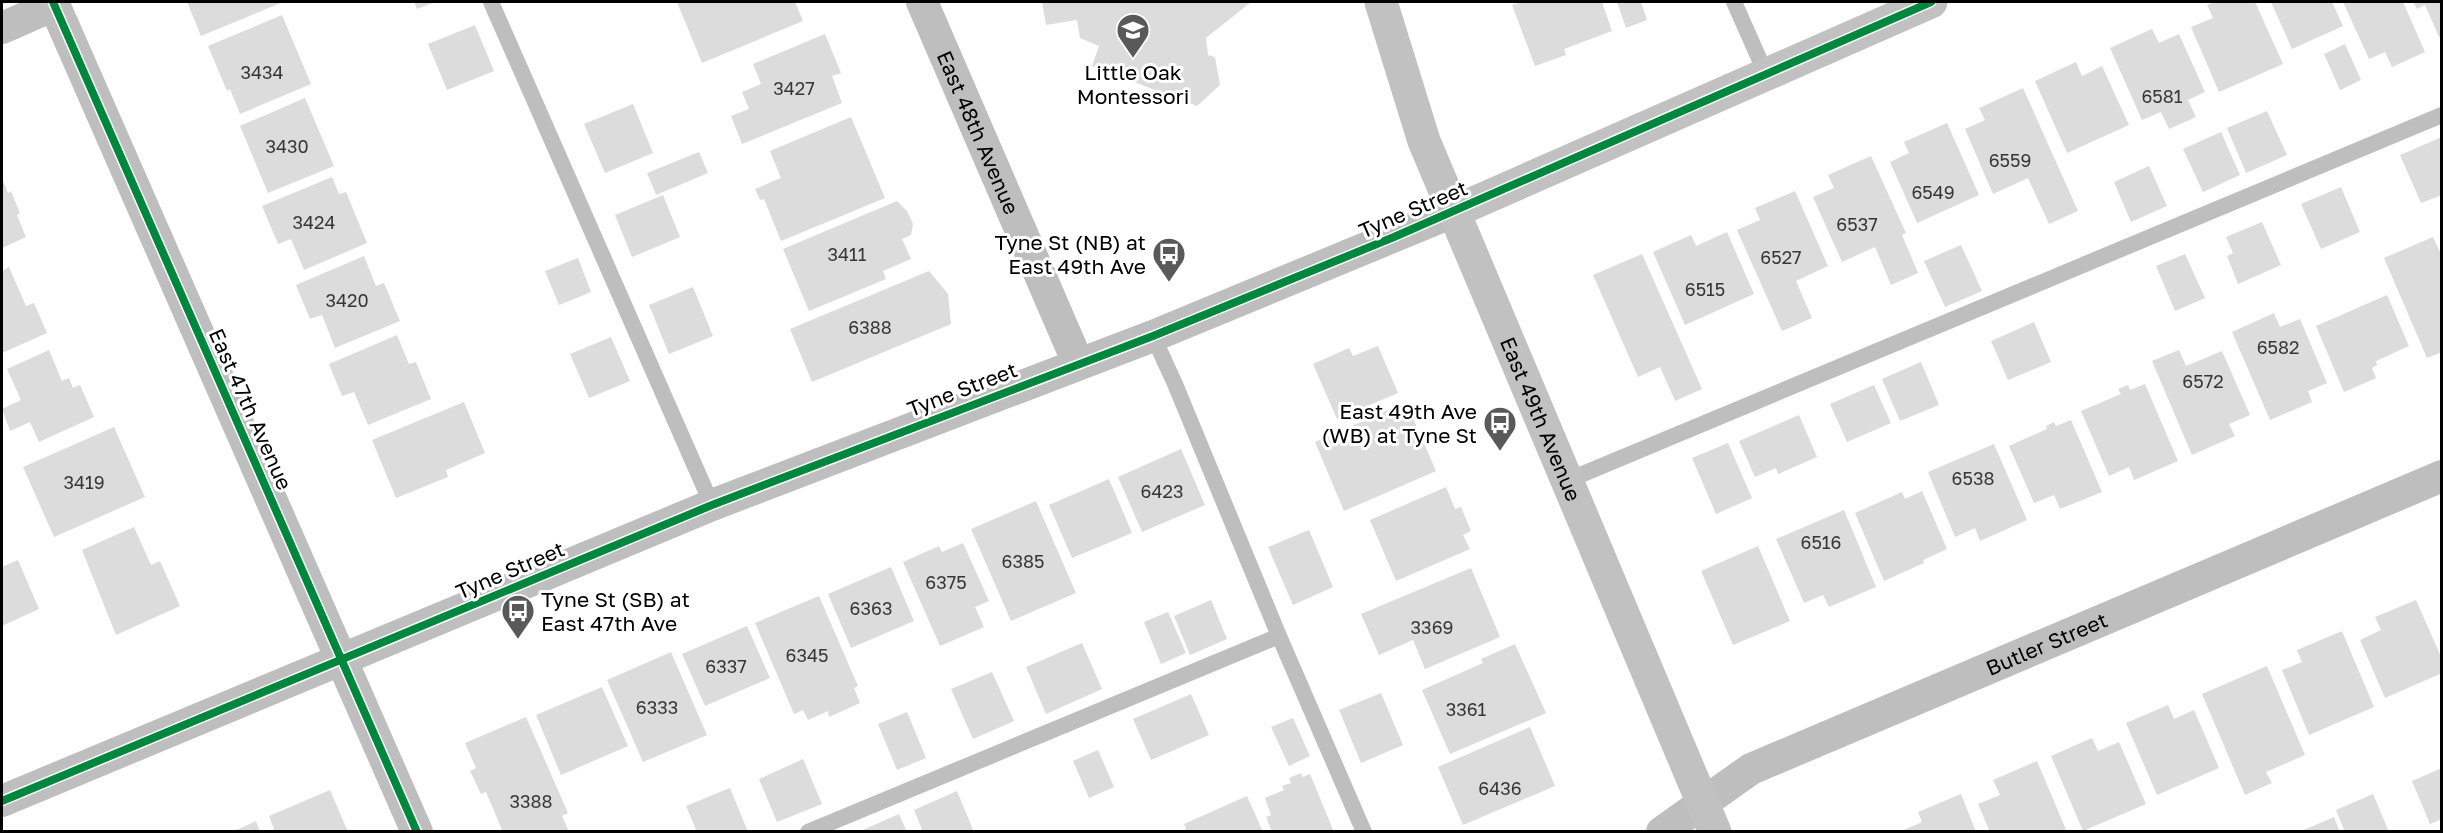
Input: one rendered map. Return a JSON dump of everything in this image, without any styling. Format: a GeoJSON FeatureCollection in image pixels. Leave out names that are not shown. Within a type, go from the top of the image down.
{"type":"FeatureCollection","features":[{"type":"Feature","properties":{"kind":"street","name":"East 48th Avenue"},"geometry":{"type":"LineString","coordinates":[[922,2],[1078,363]]}},
{"type":"Feature","properties":{"kind":"street","name":"East 49th Avenue"},"geometry":{"type":"LineString","coordinates":[[1381,2],[1424,141],[1709,817]]}},
{"type":"Feature","properties":{"kind":"street","name":"Tyne Street"},"geometry":{"type":"LineString","coordinates":[[2,801],[712,505],[1153,336],[1453,212],[1931,2]]}},
{"type":"Feature","properties":{"kind":"street"},"geometry":{"type":"LineString","coordinates":[[2,28],[53,3]]}},
{"type":"Feature","properties":{"kind":"street","name":"East 47th Avenue"},"geometry":{"type":"LineString","coordinates":[[53,3],[417,831]]}},
{"type":"Feature","properties":{"kind":"street","name":"Butler Street"},"geometry":{"type":"LineString","coordinates":[[1662,831],[1709,817],[1760,765],[2442,476]]}},
{"type":"Feature","properties":{"kind":"lane"},"geometry":{"type":"LineString","coordinates":[[491,2],[712,505]]}},
{"type":"Feature","properties":{"kind":"lane"},"geometry":{"type":"LineString","coordinates":[[1734,2],[1766,74]]}},
{"type":"Feature","properties":{"kind":"lane"},"geometry":{"type":"LineString","coordinates":[[1566,481],[2442,115]]}},
{"type":"Feature","properties":{"kind":"lane"},"geometry":{"type":"LineString","coordinates":[[1153,336],[1364,831]]}},
{"type":"Feature","properties":{"kind":"lane"},"geometry":{"type":"LineString","coordinates":[[808,831],[1279,636]]}},
{"type":"Feature","properties":{"kind":"building"},"geometry":{"type":"Polygon","coordinates":[[[187,2],[283,2],[201,36],[187,2]]]}},
{"type":"Feature","properties":{"kind":"building"},"geometry":{"type":"Polygon","coordinates":[[[414,2],[435,2],[417,9],[414,2]]]}},
{"type":"Feature","properties":{"kind":"building"},"geometry":{"type":"Polygon","coordinates":[[[677,2],[795,2],[803,21],[702,63],[677,2]]]}},
{"type":"Feature","properties":{"kind":"building"},"geometry":{"type":"Polygon","coordinates":[[[1042,2],[1251,2],[1206,38],[1208,55],[1215,57],[1220,85],[1197,106],[1092,66],[1099,46],[1080,38],[1077,20],[1046,25],[1042,2]]]}},
{"type":"Feature","properties":{"kind":"building"},"geometry":{"type":"Polygon","coordinates":[[[1521,2],[1602,2],[1612,31],[1564,49],[1566,55],[1535,66],[1512,5],[1521,2]]]}},
{"type":"Feature","properties":{"kind":"building"},"geometry":{"type":"Polygon","coordinates":[[[1617,2],[1641,2],[1647,20],[1626,28],[1617,2]]]}},
{"type":"Feature","properties":{"kind":"building"},"geometry":{"type":"Polygon","coordinates":[[[2215,2],[2255,2],[2283,64],[2219,92],[2191,27],[2213,18],[2207,5],[2215,2]]]}},
{"type":"Feature","properties":{"kind":"building"},"geometry":{"type":"Polygon","coordinates":[[[2271,2],[2332,2],[2343,26],[2292,49],[2271,2]]]}},
{"type":"Feature","properties":{"kind":"building"},"geometry":{"type":"Polygon","coordinates":[[[2343,2],[2403,2],[2425,52],[2392,67],[2385,52],[2369,59],[2343,2]]]}},
{"type":"Feature","properties":{"kind":"building"},"geometry":{"type":"Polygon","coordinates":[[[2413,2],[2442,2],[2442,36],[2439,37],[2425,5],[2417,9],[2413,2]]]}},
{"type":"Feature","properties":{"kind":"building"},"geometry":{"type":"Polygon","coordinates":[[[282,15],[311,84],[240,114],[230,89],[227,91],[208,46],[282,15]]]}},
{"type":"Feature","properties":{"kind":"building"},"geometry":{"type":"Polygon","coordinates":[[[475,25],[494,71],[447,90],[428,44],[475,25]]]}},
{"type":"Feature","properties":{"kind":"building"},"geometry":{"type":"Polygon","coordinates":[[[2152,29],[2159,43],[2179,34],[2205,92],[2188,100],[2196,117],[2169,129],[2161,112],[2142,120],[2110,48],[2152,29]]]}},
{"type":"Feature","properties":{"kind":"building"},"geometry":{"type":"Polygon","coordinates":[[[825,34],[841,73],[832,76],[842,103],[742,144],[731,116],[749,109],[742,92],[761,84],[753,64],[825,34]]]}},
{"type":"Feature","properties":{"kind":"building"},"geometry":{"type":"Polygon","coordinates":[[[2345,44],[2361,80],[2340,90],[2324,54],[2345,44]]]}},
{"type":"Feature","properties":{"kind":"building"},"geometry":{"type":"Polygon","coordinates":[[[2076,62],[2082,76],[2102,66],[2129,125],[2067,153],[2035,81],[2076,62]]]}},
{"type":"Feature","properties":{"kind":"building"},"geometry":{"type":"Polygon","coordinates":[[[2023,88],[2078,211],[2049,224],[2028,178],[1993,194],[1965,129],[1985,120],[1979,108],[2023,88]]]}},
{"type":"Feature","properties":{"kind":"building"},"geometry":{"type":"Polygon","coordinates":[[[305,98],[334,166],[268,193],[240,126],[305,98]]]}},
{"type":"Feature","properties":{"kind":"building"},"geometry":{"type":"Polygon","coordinates":[[[633,104],[653,153],[605,173],[584,124],[633,104]]]}},
{"type":"Feature","properties":{"kind":"building"},"geometry":{"type":"Polygon","coordinates":[[[2267,111],[2287,155],[2246,173],[2227,128],[2267,111]]]}},
{"type":"Feature","properties":{"kind":"building"},"geometry":{"type":"Polygon","coordinates":[[[851,117],[885,198],[781,241],[764,199],[760,200],[755,189],[781,178],[770,151],[851,117]]]}},
{"type":"Feature","properties":{"kind":"building"},"geometry":{"type":"Polygon","coordinates":[[[1947,123],[1979,195],[1917,223],[1890,162],[1909,153],[1904,142],[1947,123]]]}},
{"type":"Feature","properties":{"kind":"building"},"geometry":{"type":"Polygon","coordinates":[[[2221,132],[2240,175],[2203,192],[2183,149],[2221,132]]]}},
{"type":"Feature","properties":{"kind":"building"},"geometry":{"type":"Polygon","coordinates":[[[2442,137],[2442,195],[2421,203],[2400,155],[2442,137]]]}},
{"type":"Feature","properties":{"kind":"building"},"geometry":{"type":"Polygon","coordinates":[[[699,152],[708,173],[656,195],[647,173],[699,152]]]}},
{"type":"Feature","properties":{"kind":"building"},"geometry":{"type":"Polygon","coordinates":[[[1871,156],[1906,233],[1902,235],[1918,273],[1891,285],[1875,247],[1842,262],[1813,197],[1834,188],[1828,175],[1871,156]]]}},
{"type":"Feature","properties":{"kind":"building"},"geometry":{"type":"Polygon","coordinates":[[[2149,166],[2167,206],[2131,222],[2114,182],[2149,166]]]}},
{"type":"Feature","properties":{"kind":"building"},"geometry":{"type":"Polygon","coordinates":[[[332,177],[339,194],[346,192],[367,243],[304,270],[291,239],[278,244],[262,206],[332,177]]]}},
{"type":"Feature","properties":{"kind":"building"},"geometry":{"type":"Polygon","coordinates":[[[2,178],[8,193],[11,191],[20,213],[17,215],[26,237],[2,248],[2,178]]]}},
{"type":"Feature","properties":{"kind":"building"},"geometry":{"type":"Polygon","coordinates":[[[2341,187],[2360,232],[2321,249],[2301,204],[2341,187]]]}},
{"type":"Feature","properties":{"kind":"building"},"geometry":{"type":"Polygon","coordinates":[[[1795,191],[1828,266],[1796,281],[1812,318],[1782,331],[1737,230],[1760,220],[1755,208],[1795,191]]]}},
{"type":"Feature","properties":{"kind":"building"},"geometry":{"type":"Polygon","coordinates":[[[663,195],[680,237],[632,257],[615,215],[663,195]]]}},
{"type":"Feature","properties":{"kind":"building"},"geometry":{"type":"Polygon","coordinates":[[[897,201],[907,211],[913,224],[911,235],[902,239],[911,259],[883,271],[886,279],[809,311],[783,249],[897,201]]]}},
{"type":"Feature","properties":{"kind":"building"},"geometry":{"type":"Polygon","coordinates":[[[2262,222],[2281,265],[2238,284],[2227,256],[2233,253],[2226,237],[2262,222]]]}},
{"type":"Feature","properties":{"kind":"building"},"geometry":{"type":"Polygon","coordinates":[[[1727,232],[1754,294],[1685,325],[1653,252],[1691,235],[1696,246],[1727,232]]]}},
{"type":"Feature","properties":{"kind":"building"},"geometry":{"type":"Polygon","coordinates":[[[2433,237],[2442,256],[2442,352],[2427,358],[2384,258],[2433,237]]]}},
{"type":"Feature","properties":{"kind":"building"},"geometry":{"type":"Polygon","coordinates":[[[1961,245],[1982,291],[1945,307],[1924,261],[1961,245]]]}},
{"type":"Feature","properties":{"kind":"building"},"geometry":{"type":"Polygon","coordinates":[[[1642,254],[1702,389],[1675,401],[1660,367],[1638,377],[1593,275],[1642,254]]]}},
{"type":"Feature","properties":{"kind":"building"},"geometry":{"type":"Polygon","coordinates":[[[2185,254],[2205,298],[2175,311],[2156,266],[2185,254]]]}},
{"type":"Feature","properties":{"kind":"building"},"geometry":{"type":"Polygon","coordinates":[[[364,256],[376,286],[384,283],[400,321],[335,348],[322,315],[310,319],[296,285],[364,256]]]}},
{"type":"Feature","properties":{"kind":"building"},"geometry":{"type":"Polygon","coordinates":[[[578,258],[591,292],[559,305],[545,271],[578,258]]]}},
{"type":"Feature","properties":{"kind":"building"},"geometry":{"type":"Polygon","coordinates":[[[9,267],[26,306],[34,303],[47,333],[2,353],[2,271],[9,267]]]}},
{"type":"Feature","properties":{"kind":"building"},"geometry":{"type":"Polygon","coordinates":[[[929,271],[948,294],[951,324],[812,382],[790,329],[929,271]]]}},
{"type":"Feature","properties":{"kind":"building"},"geometry":{"type":"Polygon","coordinates":[[[693,287],[713,336],[669,354],[649,305],[693,287]]]}},
{"type":"Feature","properties":{"kind":"building"},"geometry":{"type":"Polygon","coordinates":[[[2387,295],[2409,346],[2376,361],[2377,365],[2372,368],[2376,378],[2344,392],[2316,326],[2387,295]]]}},
{"type":"Feature","properties":{"kind":"building"},"geometry":{"type":"Polygon","coordinates":[[[2274,313],[2280,327],[2300,319],[2327,383],[2308,391],[2312,402],[2270,420],[2232,332],[2274,313]]]}},
{"type":"Feature","properties":{"kind":"building"},"geometry":{"type":"Polygon","coordinates":[[[2034,322],[2051,362],[2008,380],[1991,341],[2034,322]]]}},
{"type":"Feature","properties":{"kind":"building"},"geometry":{"type":"Polygon","coordinates":[[[397,335],[409,364],[416,362],[431,399],[368,425],[354,392],[342,396],[329,364],[397,335]]]}},
{"type":"Feature","properties":{"kind":"building"},"geometry":{"type":"Polygon","coordinates":[[[611,337],[630,381],[589,398],[570,354],[611,337]]]}},
{"type":"Feature","properties":{"kind":"building"},"geometry":{"type":"Polygon","coordinates":[[[1378,346],[1398,393],[1337,419],[1313,364],[1349,348],[1353,356],[1378,346]]]}},
{"type":"Feature","properties":{"kind":"building"},"geometry":{"type":"Polygon","coordinates":[[[49,350],[62,381],[69,378],[73,388],[80,385],[94,417],[39,442],[30,422],[10,431],[2,409],[21,400],[7,369],[49,350]]]}},
{"type":"Feature","properties":{"kind":"building"},"geometry":{"type":"Polygon","coordinates":[[[2179,350],[2186,366],[2222,351],[2250,415],[2229,424],[2235,436],[2192,455],[2152,361],[2179,350]]]}},
{"type":"Feature","properties":{"kind":"building"},"geometry":{"type":"Polygon","coordinates":[[[1921,362],[1939,405],[1900,421],[1882,379],[1921,362]]]}},
{"type":"Feature","properties":{"kind":"building"},"geometry":{"type":"Polygon","coordinates":[[[2145,384],[2178,461],[2134,480],[2129,467],[2109,476],[2081,411],[2121,394],[2118,389],[2128,385],[2130,390],[2145,384]]]}},
{"type":"Feature","properties":{"kind":"building"},"geometry":{"type":"Polygon","coordinates":[[[1874,385],[1891,423],[1847,442],[1830,404],[1874,385]]]}},
{"type":"Feature","properties":{"kind":"building"},"geometry":{"type":"Polygon","coordinates":[[[464,402],[485,453],[446,470],[448,477],[396,498],[372,440],[464,402]]]}},
{"type":"Feature","properties":{"kind":"building"},"geometry":{"type":"Polygon","coordinates":[[[1406,402],[1436,471],[1344,511],[1315,442],[1406,402]]]}},
{"type":"Feature","properties":{"kind":"building"},"geometry":{"type":"Polygon","coordinates":[[[1799,415],[1817,457],[1778,474],[1776,468],[1755,477],[1739,441],[1799,415]]]}},
{"type":"Feature","properties":{"kind":"building"},"geometry":{"type":"Polygon","coordinates":[[[2071,420],[2102,492],[2060,509],[2054,495],[2034,503],[2009,446],[2047,429],[2046,426],[2054,422],[2056,426],[2071,420]]]}},
{"type":"Feature","properties":{"kind":"building"},"geometry":{"type":"Polygon","coordinates":[[[114,427],[145,497],[54,537],[23,467],[114,427]]]}},
{"type":"Feature","properties":{"kind":"building"},"geometry":{"type":"Polygon","coordinates":[[[1728,443],[1752,498],[1716,514],[1692,458],[1728,443]]]}},
{"type":"Feature","properties":{"kind":"building"},"geometry":{"type":"Polygon","coordinates":[[[1994,444],[2027,520],[1980,541],[1975,528],[1955,537],[1928,472],[1994,444]]]}},
{"type":"Feature","properties":{"kind":"building"},"geometry":{"type":"Polygon","coordinates":[[[1181,449],[1205,505],[1142,532],[1118,477],[1181,449]]]}},
{"type":"Feature","properties":{"kind":"building"},"geometry":{"type":"Polygon","coordinates":[[[1109,479],[1132,533],[1072,558],[1049,505],[1109,479]]]}},
{"type":"Feature","properties":{"kind":"building"},"geometry":{"type":"Polygon","coordinates":[[[1446,487],[1455,509],[1461,507],[1471,531],[1463,535],[1470,549],[1396,581],[1370,520],[1446,487]]]}},
{"type":"Feature","properties":{"kind":"building"},"geometry":{"type":"Polygon","coordinates":[[[1922,491],[1947,549],[1923,560],[1924,563],[1884,581],[1855,513],[1902,492],[1905,499],[1922,491]]]}},
{"type":"Feature","properties":{"kind":"building"},"geometry":{"type":"Polygon","coordinates":[[[1036,501],[1076,593],[1011,621],[971,529],[1036,501]]]}},
{"type":"Feature","properties":{"kind":"building"},"geometry":{"type":"Polygon","coordinates":[[[1844,510],[1876,587],[1829,607],[1823,595],[1804,603],[1776,539],[1844,510]]]}},
{"type":"Feature","properties":{"kind":"building"},"geometry":{"type":"Polygon","coordinates":[[[134,527],[151,565],[160,561],[180,606],[116,635],[82,550],[134,527]]]}},
{"type":"Feature","properties":{"kind":"building"},"geometry":{"type":"Polygon","coordinates":[[[1309,530],[1333,587],[1293,605],[1268,547],[1309,530]]]}},
{"type":"Feature","properties":{"kind":"building"},"geometry":{"type":"Polygon","coordinates":[[[963,543],[989,601],[975,607],[984,627],[940,646],[903,562],[939,546],[942,552],[963,543]]]}},
{"type":"Feature","properties":{"kind":"building"},"geometry":{"type":"Polygon","coordinates":[[[1758,546],[1790,621],[1733,645],[1701,571],[1758,546]]]}},
{"type":"Feature","properties":{"kind":"building"},"geometry":{"type":"Polygon","coordinates":[[[18,560],[39,609],[2,626],[2,567],[18,560]]]}},
{"type":"Feature","properties":{"kind":"building"},"geometry":{"type":"Polygon","coordinates":[[[891,567],[914,621],[851,648],[828,594],[891,567]]]}},
{"type":"Feature","properties":{"kind":"building"},"geometry":{"type":"Polygon","coordinates":[[[1471,568],[1500,637],[1425,669],[1413,640],[1379,655],[1361,614],[1471,568]]]}},
{"type":"Feature","properties":{"kind":"building"},"geometry":{"type":"Polygon","coordinates":[[[819,596],[858,686],[854,688],[860,703],[829,717],[828,711],[808,720],[803,710],[794,714],[755,623],[819,596]]]}},
{"type":"Feature","properties":{"kind":"building"},"geometry":{"type":"Polygon","coordinates":[[[1211,600],[1227,639],[1190,655],[1174,616],[1211,600]]]}},
{"type":"Feature","properties":{"kind":"building"},"geometry":{"type":"Polygon","coordinates":[[[2416,600],[2442,659],[2442,673],[2385,698],[2360,640],[2381,630],[2375,617],[2416,600]]]}},
{"type":"Feature","properties":{"kind":"building"},"geometry":{"type":"Polygon","coordinates":[[[1168,612],[1186,653],[1161,664],[1144,622],[1168,612]]]}},
{"type":"Feature","properties":{"kind":"building"},"geometry":{"type":"Polygon","coordinates":[[[747,626],[770,678],[705,706],[682,654],[747,626]]]}},
{"type":"Feature","properties":{"kind":"building"},"geometry":{"type":"Polygon","coordinates":[[[2342,631],[2374,707],[2309,735],[2282,670],[2302,662],[2297,650],[2342,631]]]}},
{"type":"Feature","properties":{"kind":"building"},"geometry":{"type":"Polygon","coordinates":[[[1082,643],[1102,689],[1046,714],[1026,667],[1082,643]]]}},
{"type":"Feature","properties":{"kind":"building"},"geometry":{"type":"Polygon","coordinates":[[[1515,644],[1546,713],[1450,754],[1422,690],[1483,663],[1481,659],[1515,644]]]}},
{"type":"Feature","properties":{"kind":"building"},"geometry":{"type":"Polygon","coordinates":[[[671,652],[707,735],[643,762],[607,680],[671,652]]]}},
{"type":"Feature","properties":{"kind":"building"},"geometry":{"type":"Polygon","coordinates":[[[2267,666],[2305,755],[2266,772],[2272,783],[2245,795],[2202,694],[2267,666]]]}},
{"type":"Feature","properties":{"kind":"building"},"geometry":{"type":"Polygon","coordinates":[[[992,672],[1014,721],[973,739],[951,689],[992,672]]]}},
{"type":"Feature","properties":{"kind":"building"},"geometry":{"type":"Polygon","coordinates":[[[602,687],[628,746],[561,775],[536,715],[602,687]]]}},
{"type":"Feature","properties":{"kind":"building"},"geometry":{"type":"Polygon","coordinates":[[[1381,693],[1403,745],[1361,763],[1339,710],[1381,693]]]}},
{"type":"Feature","properties":{"kind":"building"},"geometry":{"type":"Polygon","coordinates":[[[1191,694],[1209,735],[1151,760],[1133,719],[1191,694]]]}},
{"type":"Feature","properties":{"kind":"building"},"geometry":{"type":"Polygon","coordinates":[[[2168,705],[2174,719],[2194,710],[2219,768],[2157,795],[2126,723],[2168,705]]]}},
{"type":"Feature","properties":{"kind":"building"},"geometry":{"type":"Polygon","coordinates":[[[907,712],[926,758],[897,770],[878,724],[907,712]]]}},
{"type":"Feature","properties":{"kind":"building"},"geometry":{"type":"Polygon","coordinates":[[[526,717],[568,813],[562,816],[569,832],[503,832],[486,792],[481,794],[470,771],[476,768],[465,743],[526,717]]]}},
{"type":"Feature","properties":{"kind":"building"},"geometry":{"type":"Polygon","coordinates":[[[1293,718],[1310,756],[1289,766],[1271,727],[1293,718]]]}},
{"type":"Feature","properties":{"kind":"building"},"geometry":{"type":"Polygon","coordinates":[[[1530,727],[1555,786],[1463,825],[1438,767],[1530,727]]]}},
{"type":"Feature","properties":{"kind":"building"},"geometry":{"type":"Polygon","coordinates":[[[2092,738],[2098,751],[2119,742],[2146,804],[2083,831],[2051,756],[2092,738]]]}},
{"type":"Feature","properties":{"kind":"building"},"geometry":{"type":"Polygon","coordinates":[[[1098,750],[1114,787],[1089,798],[1073,761],[1098,750]]]}},
{"type":"Feature","properties":{"kind":"building"},"geometry":{"type":"Polygon","coordinates":[[[803,759],[822,804],[777,822],[759,779],[803,759]]]}},
{"type":"Feature","properties":{"kind":"building"},"geometry":{"type":"Polygon","coordinates":[[[2037,761],[2067,832],[1990,832],[1978,804],[2000,795],[1993,780],[2037,761]]]}},
{"type":"Feature","properties":{"kind":"building"},"geometry":{"type":"Polygon","coordinates":[[[2442,768],[2442,819],[2430,824],[2412,781],[2442,768]]]}},
{"type":"Feature","properties":{"kind":"building"},"geometry":{"type":"Polygon","coordinates":[[[1301,773],[1303,777],[1310,774],[1334,832],[1272,832],[1266,817],[1271,815],[1265,798],[1284,790],[1282,786],[1291,783],[1289,778],[1301,773]]]}},
{"type":"Feature","properties":{"kind":"building"},"geometry":{"type":"Polygon","coordinates":[[[730,788],[748,832],[697,832],[686,806],[730,788]]]}},
{"type":"Feature","properties":{"kind":"building"},"geometry":{"type":"Polygon","coordinates":[[[330,790],[348,832],[275,832],[269,816],[330,790]]]}},
{"type":"Feature","properties":{"kind":"building"},"geometry":{"type":"Polygon","coordinates":[[[957,791],[974,832],[923,832],[914,810],[957,791]]]}},
{"type":"Feature","properties":{"kind":"building"},"geometry":{"type":"Polygon","coordinates":[[[1961,794],[1976,832],[1899,832],[1922,822],[1918,812],[1961,794]]]}},
{"type":"Feature","properties":{"kind":"building"},"geometry":{"type":"Polygon","coordinates":[[[2373,794],[2389,832],[2345,832],[2336,810],[2373,794]]]}},
{"type":"Feature","properties":{"kind":"building"},"geometry":{"type":"Polygon","coordinates":[[[1247,796],[1263,832],[1187,832],[1184,824],[1247,796]]]}},
{"type":"Feature","properties":{"kind":"building"},"geometry":{"type":"Polygon","coordinates":[[[899,814],[907,832],[858,832],[899,814]]]}},
{"type":"Feature","properties":{"kind":"building"},"geometry":{"type":"Polygon","coordinates":[[[2334,817],[2340,832],[2299,832],[2334,817]]]}},
{"type":"Feature","properties":{"kind":"building"},"geometry":{"type":"Polygon","coordinates":[[[256,821],[260,832],[232,832],[256,821]]]}},
{"type":"Feature","properties":{"kind":"cycle path"},"geometry":{"type":"LineString","coordinates":[[53,2],[417,832]]}},
{"type":"Feature","properties":{"kind":"cycle path"},"geometry":{"type":"LineString","coordinates":[[2,801],[712,505],[1153,336],[1394,237],[1931,2]]}},
{"type":"Feature","properties":{"kind":"place","name":"Little Oak Montessori"},"geometry":{"type":"Point","coordinates":[1133,59]}},
{"type":"Feature","properties":{"kind":"place","name":"Tyne St (NB) at East 49th Ave"},"geometry":{"type":"Point","coordinates":[1169,283]}},
{"type":"Feature","properties":{"kind":"place","name":"East 49th Ave (WB) at Tyne St"},"geometry":{"type":"Point","coordinates":[1500,452]}},
{"type":"Feature","properties":{"kind":"place","name":"Tyne St (SB) at East 47th Ave"},"geometry":{"type":"Point","coordinates":[518,640]}}]}
